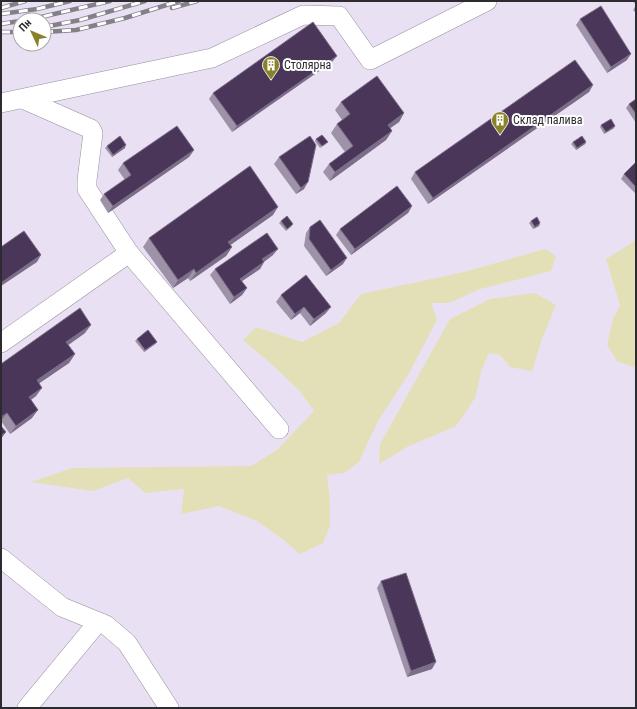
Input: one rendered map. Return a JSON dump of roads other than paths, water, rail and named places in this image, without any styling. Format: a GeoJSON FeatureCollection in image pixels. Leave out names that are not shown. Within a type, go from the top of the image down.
{"type":"FeatureCollection","features":[{"type":"Feature","properties":{"kind":"lane"},"geometry":{"type":"LineString","coordinates":[[1,103],[212,58],[303,15],[339,16],[370,60],[487,1]]}},
{"type":"Feature","properties":{"kind":"lane"},"geometry":{"type":"LineString","coordinates":[[23,99],[91,129],[93,133],[86,180],[87,189],[129,253],[279,429]]}},
{"type":"Feature","properties":{"kind":"lane"},"geometry":{"type":"LineString","coordinates":[[1,343],[129,253]]}},
{"type":"Feature","properties":{"kind":"lane"},"geometry":{"type":"LineString","coordinates":[[1,558],[62,607],[106,625],[127,643],[169,708]]}},
{"type":"Feature","properties":{"kind":"lane"},"geometry":{"type":"LineString","coordinates":[[27,708],[98,622]]}},
{"type":"Feature","properties":{"kind":"railway"},"geometry":{"type":"LineString","coordinates":[[1,8],[25,1]]}},
{"type":"Feature","properties":{"kind":"railway"},"geometry":{"type":"LineString","coordinates":[[1,14],[37,9],[70,1]]}},
{"type":"Feature","properties":{"kind":"railway"},"geometry":{"type":"LineString","coordinates":[[52,15],[110,1]]}},
{"type":"Feature","properties":{"kind":"railway"},"geometry":{"type":"LineString","coordinates":[[52,25],[80,20],[145,1]]}},
{"type":"Feature","properties":{"kind":"railway"},"geometry":{"type":"LineString","coordinates":[[52,32],[76,30],[125,18],[179,1]]}},
{"type":"Feature","properties":{"kind":"railway"},"geometry":{"type":"LineString","coordinates":[[172,8],[197,1]]}},
{"type":"Feature","properties":{"kind":"railway"},"geometry":{"type":"LineString","coordinates":[[1,24],[12,22]]}},
{"type":"Feature","properties":{"kind":"railway"},"geometry":{"type":"LineString","coordinates":[[1,32],[12,32]]}},
{"type":"Feature","properties":{"kind":"place","name":"Столярна"},"geometry":{"type":"Point","coordinates":[271,80]}},
{"type":"Feature","properties":{"kind":"place","name":"Склад палива"},"geometry":{"type":"Point","coordinates":[500,135]}}]}
